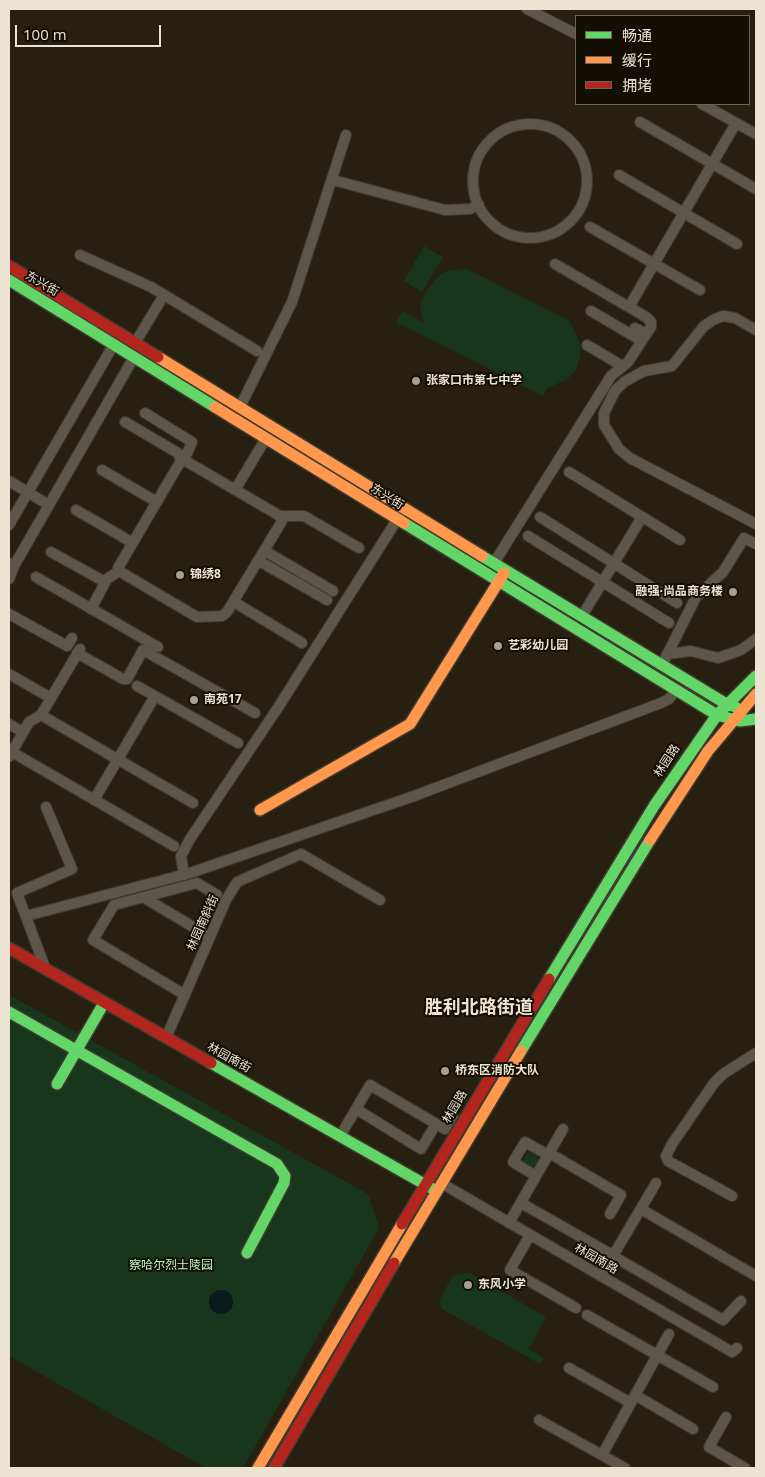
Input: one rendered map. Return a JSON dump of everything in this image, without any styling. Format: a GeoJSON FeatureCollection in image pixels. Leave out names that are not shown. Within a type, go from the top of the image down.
{"type":"FeatureCollection","features":[{"type":"Feature","properties":{"kind":"main road","name":"东兴街"},"geometry":{"type":"LineString","coordinates":[[9,266],[728,705],[743,709],[756,708]]}},
{"type":"Feature","properties":{"kind":"main road","name":"东兴街"},"geometry":{"type":"LineString","coordinates":[[9,280],[717,715],[733,720],[756,720]]}},
{"type":"Feature","properties":{"kind":"main road"},"geometry":{"type":"LineString","coordinates":[[114,344],[120,334]]}},
{"type":"Feature","properties":{"kind":"main road"},"geometry":{"type":"LineString","coordinates":[[134,357],[138,345]]}},
{"type":"Feature","properties":{"kind":"main road"},"geometry":{"type":"LineString","coordinates":[[266,438],[272,426]]}},
{"type":"Feature","properties":{"kind":"main road"},"geometry":{"type":"LineString","coordinates":[[260,810],[410,724],[506,571]]}},
{"type":"Feature","properties":{"kind":"main road","name":"林园路"},"geometry":{"type":"LineString","coordinates":[[258,1468],[425,1184],[654,806],[717,715],[756,676]]}},
{"type":"Feature","properties":{"kind":"main road"},"geometry":{"type":"LineString","coordinates":[[274,1468],[439,1187],[662,820],[712,746],[756,694]]}},
{"type":"Feature","properties":{"kind":"main road"},"geometry":{"type":"LineString","coordinates":[[712,746],[736,730],[756,720]]}},
{"type":"Feature","properties":{"kind":"main road","name":"林园南街"},"geometry":{"type":"LineString","coordinates":[[9,948],[46,971],[425,1184],[439,1187]]}},
{"type":"Feature","properties":{"kind":"main road"},"geometry":{"type":"LineString","coordinates":[[57,1084],[104,1003]]}},
{"type":"Feature","properties":{"kind":"main road"},"geometry":{"type":"LineString","coordinates":[[9,1012],[277,1164],[283,1171],[284,1183],[247,1253]]}},
{"type":"Feature","properties":{"kind":"street"},"geometry":{"type":"LineString","coordinates":[[527,9],[575,33]]}},
{"type":"Feature","properties":{"kind":"street"},"geometry":{"type":"LineString","coordinates":[[704,105],[756,134]]}},
{"type":"Feature","properties":{"kind":"street"},"geometry":{"type":"LineString","coordinates":[[640,122],[756,189]]}},
{"type":"Feature","properties":{"kind":"street"},"geometry":{"type":"LineString","coordinates":[[629,307],[736,123]]}},
{"type":"Feature","properties":{"kind":"street"},"geometry":{"type":"LineString","coordinates":[[532,124],[550,127],[566,137],[579,151],[586,168],[587,188],[582,206],[570,222],[554,232],[536,238],[517,236],[499,228],[485,216],[479,205],[473,181],[476,163],[484,146],[497,134],[514,126],[532,124]]}},
{"type":"Feature","properties":{"kind":"street"},"geometry":{"type":"LineString","coordinates":[[240,407],[292,302],[346,136]]}},
{"type":"Feature","properties":{"kind":"street"},"geometry":{"type":"LineString","coordinates":[[619,175],[737,244]]}},
{"type":"Feature","properties":{"kind":"street"},"geometry":{"type":"LineString","coordinates":[[333,180],[445,210],[470,208],[479,205]]}},
{"type":"Feature","properties":{"kind":"street"},"geometry":{"type":"LineString","coordinates":[[590,227],[700,290]]}},
{"type":"Feature","properties":{"kind":"street"},"geometry":{"type":"LineString","coordinates":[[80,255],[164,295],[257,351]]}},
{"type":"Feature","properties":{"kind":"street"},"geometry":{"type":"LineString","coordinates":[[494,563],[611,376],[628,362],[644,338],[651,322],[555,264]]}},
{"type":"Feature","properties":{"kind":"street"},"geometry":{"type":"LineString","coordinates":[[138,345],[164,295]]}},
{"type":"Feature","properties":{"kind":"street"},"geometry":{"type":"LineString","coordinates":[[591,311],[644,338]]}},
{"type":"Feature","properties":{"kind":"street"},"geometry":{"type":"LineString","coordinates":[[756,330],[735,318],[723,316],[712,320],[704,326],[672,366],[644,371],[624,382],[615,391],[604,412],[604,424],[619,449],[630,458],[756,524]]}},
{"type":"Feature","properties":{"kind":"street"},"geometry":{"type":"LineString","coordinates":[[635,328],[644,338]]}},
{"type":"Feature","properties":{"kind":"street"},"geometry":{"type":"LineString","coordinates":[[9,525],[114,344]]}},
{"type":"Feature","properties":{"kind":"street"},"geometry":{"type":"LineString","coordinates":[[587,345],[622,366]]}},
{"type":"Feature","properties":{"kind":"street"},"geometry":{"type":"LineString","coordinates":[[9,579],[11,564],[49,505],[134,357]]}},
{"type":"Feature","properties":{"kind":"street"},"geometry":{"type":"LineString","coordinates":[[119,571],[118,568],[192,442],[145,414]]}},
{"type":"Feature","properties":{"kind":"street"},"geometry":{"type":"LineString","coordinates":[[125,422],[178,453],[183,460],[280,516],[304,516],[359,548]]}},
{"type":"Feature","properties":{"kind":"street"},"geometry":{"type":"LineString","coordinates":[[235,490],[266,438]]}},
{"type":"Feature","properties":{"kind":"street"},"geometry":{"type":"LineString","coordinates":[[102,470],[157,502]]}},
{"type":"Feature","properties":{"kind":"street"},"geometry":{"type":"LineString","coordinates":[[569,472],[680,540]]}},
{"type":"Feature","properties":{"kind":"street"},"geometry":{"type":"LineString","coordinates":[[9,481],[49,505]]}},
{"type":"Feature","properties":{"kind":"street"},"geometry":{"type":"LineString","coordinates":[[184,875],[181,856],[190,840],[279,706],[405,508]]}},
{"type":"Feature","properties":{"kind":"street"},"geometry":{"type":"LineString","coordinates":[[76,510],[133,543]]}},
{"type":"Feature","properties":{"kind":"street"},"geometry":{"type":"LineString","coordinates":[[119,571],[197,617],[222,616],[234,602],[281,525],[280,516]]}},
{"type":"Feature","properties":{"kind":"street"},"geometry":{"type":"LineString","coordinates":[[582,616],[642,517]]}},
{"type":"Feature","properties":{"kind":"street"},"geometry":{"type":"LineString","coordinates":[[540,518],[677,603]]}},
{"type":"Feature","properties":{"kind":"street"},"geometry":{"type":"LineString","coordinates":[[528,536],[669,623]]}},
{"type":"Feature","properties":{"kind":"street"},"geometry":{"type":"LineString","coordinates":[[662,665],[696,597],[723,572],[744,538],[756,544]]}},
{"type":"Feature","properties":{"kind":"street"},"geometry":{"type":"LineString","coordinates":[[265,551],[333,590]]}},
{"type":"Feature","properties":{"kind":"street"},"geometry":{"type":"LineString","coordinates":[[51,552],[105,582]]}},
{"type":"Feature","properties":{"kind":"street"},"geometry":{"type":"LineString","coordinates":[[259,561],[327,600]]}},
{"type":"Feature","properties":{"kind":"street"},"geometry":{"type":"LineString","coordinates":[[91,609],[105,582],[119,571]]}},
{"type":"Feature","properties":{"kind":"street"},"geometry":{"type":"LineString","coordinates":[[36,577],[158,648]]}},
{"type":"Feature","properties":{"kind":"street"},"geometry":{"type":"LineString","coordinates":[[234,602],[302,643]]}},
{"type":"Feature","properties":{"kind":"street"},"geometry":{"type":"LineString","coordinates":[[9,614],[67,646],[72,638]]}},
{"type":"Feature","properties":{"kind":"street"},"geometry":{"type":"LineString","coordinates":[[668,654],[691,651],[718,658],[741,650],[756,639]]}},
{"type":"Feature","properties":{"kind":"street"},"geometry":{"type":"LineString","coordinates":[[174,846],[10,755],[21,736],[33,718],[41,715],[78,651],[123,679],[127,679],[143,650],[255,713]]}},
{"type":"Feature","properties":{"kind":"street"},"geometry":{"type":"LineString","coordinates":[[9,674],[51,698]]}},
{"type":"Feature","properties":{"kind":"street"},"geometry":{"type":"LineString","coordinates":[[137,686],[238,744]]}},
{"type":"Feature","properties":{"kind":"street"},"geometry":{"type":"LineString","coordinates":[[26,916],[184,875],[414,796],[669,700],[676,690]]}},
{"type":"Feature","properties":{"kind":"street"},"geometry":{"type":"LineString","coordinates":[[94,800],[155,696]]}},
{"type":"Feature","properties":{"kind":"street"},"geometry":{"type":"LineString","coordinates":[[41,715],[192,803]]}},
{"type":"Feature","properties":{"kind":"street"},"geometry":{"type":"LineString","coordinates":[[9,724],[21,736]]}},
{"type":"Feature","properties":{"kind":"street"},"geometry":{"type":"LineString","coordinates":[[9,734],[21,736]]}},
{"type":"Feature","properties":{"kind":"street"},"geometry":{"type":"LineString","coordinates":[[46,807],[72,869],[17,892],[46,971]]}},
{"type":"Feature","properties":{"kind":"street","name":"林园南斜街"},"geometry":{"type":"LineString","coordinates":[[166,1038],[226,900],[237,882],[301,854],[380,900]]}},
{"type":"Feature","properties":{"kind":"street"},"geometry":{"type":"LineString","coordinates":[[185,995],[93,940],[114,905],[197,883],[217,895]]}},
{"type":"Feature","properties":{"kind":"street"},"geometry":{"type":"LineString","coordinates":[[143,898],[210,937]]}},
{"type":"Feature","properties":{"kind":"street"},"geometry":{"type":"LineString","coordinates":[[732,1196],[668,1161],[666,1156],[714,1082],[756,1053]]}},
{"type":"Feature","properties":{"kind":"street"},"geometry":{"type":"LineString","coordinates":[[340,1136],[370,1085],[444,1129],[453,1115]]}},
{"type":"Feature","properties":{"kind":"street"},"geometry":{"type":"LineString","coordinates":[[356,1109],[421,1149],[433,1129]]}},
{"type":"Feature","properties":{"kind":"street"},"geometry":{"type":"LineString","coordinates":[[509,1223],[563,1129]]}},
{"type":"Feature","properties":{"kind":"street"},"geometry":{"type":"LineString","coordinates":[[536,1176],[513,1162],[525,1142],[621,1195],[610,1214]]}},
{"type":"Feature","properties":{"kind":"street"},"geometry":{"type":"LineString","coordinates":[[601,1276],[611,1255],[656,1183]]}},
{"type":"Feature","properties":{"kind":"street","name":"林园南路"},"geometry":{"type":"LineString","coordinates":[[439,1187],[509,1223],[732,1352],[737,1348]]}},
{"type":"Feature","properties":{"kind":"street"},"geometry":{"type":"LineString","coordinates":[[521,1202],[723,1320],[741,1301]]}},
{"type":"Feature","properties":{"kind":"street"},"geometry":{"type":"LineString","coordinates":[[641,1209],[756,1276]]}},
{"type":"Feature","properties":{"kind":"street"},"geometry":{"type":"LineString","coordinates":[[530,1235],[510,1270],[576,1308]]}},
{"type":"Feature","properties":{"kind":"street"},"geometry":{"type":"LineString","coordinates":[[587,1315],[713,1387]]}},
{"type":"Feature","properties":{"kind":"street"},"geometry":{"type":"LineString","coordinates":[[602,1455],[669,1334]]}},
{"type":"Feature","properties":{"kind":"street"},"geometry":{"type":"LineString","coordinates":[[569,1368],[692,1429]]}},
{"type":"Feature","properties":{"kind":"street"},"geometry":{"type":"LineString","coordinates":[[726,1417],[709,1447],[745,1468]]}},
{"type":"Feature","properties":{"kind":"street"},"geometry":{"type":"LineString","coordinates":[[539,1420],[625,1468]]}},
{"type":"Feature","properties":{"kind":"green space"},"geometry":{"type":"Polygon","coordinates":[[[424,246],[443,257],[422,292],[404,281],[424,246]]]}},
{"type":"Feature","properties":{"kind":"green space"},"geometry":{"type":"Polygon","coordinates":[[[467,269],[570,321],[580,343],[580,356],[576,369],[568,379],[547,388],[543,396],[396,322],[402,311],[424,323],[420,307],[426,291],[437,277],[447,271],[467,269]]]}},
{"type":"Feature","properties":{"kind":"green space","name":"察哈尔烈士陵园"},"geometry":{"type":"Polygon","coordinates":[[[9,995],[368,1194],[379,1228],[243,1468],[206,1468],[9,1356],[9,995]]]}},
{"type":"Feature","properties":{"kind":"green space"},"geometry":{"type":"Polygon","coordinates":[[[528,1153],[534,1153],[538,1160],[534,1167],[528,1167],[524,1163],[524,1157],[528,1153]]]}},
{"type":"Feature","properties":{"kind":"green space"},"geometry":{"type":"Polygon","coordinates":[[[470,1273],[546,1317],[529,1349],[544,1358],[540,1364],[442,1309],[439,1301],[452,1277],[470,1273]]]}},
{"type":"Feature","properties":{"kind":"shaded area"},"geometry":{"type":"Polygon","coordinates":[[[221,1290],[230,1293],[233,1302],[230,1311],[221,1314],[212,1311],[209,1302],[212,1293],[221,1290]]]}},
{"type":"Feature","properties":{"kind":"traffic: fast"},"geometry":{"type":"LineString","coordinates":[[9,280],[215,407]]}},
{"type":"Feature","properties":{"kind":"traffic: fast"},"geometry":{"type":"LineString","coordinates":[[404,523],[717,715],[740,721],[756,719]]}},
{"type":"Feature","properties":{"kind":"traffic: fast"},"geometry":{"type":"LineString","coordinates":[[482,556],[728,705],[736,707]]}},
{"type":"Feature","properties":{"kind":"traffic: fast"},"geometry":{"type":"LineString","coordinates":[[549,979],[654,806],[717,715],[756,676]]}},
{"type":"Feature","properties":{"kind":"traffic: fast"},"geometry":{"type":"LineString","coordinates":[[521,1051],[650,840]]}},
{"type":"Feature","properties":{"kind":"traffic: fast"},"geometry":{"type":"LineString","coordinates":[[57,1084],[104,1003]]}},
{"type":"Feature","properties":{"kind":"traffic: fast"},"geometry":{"type":"LineString","coordinates":[[9,1012],[277,1164],[285,1176],[284,1183],[247,1253]]}},
{"type":"Feature","properties":{"kind":"traffic: fast"},"geometry":{"type":"LineString","coordinates":[[211,1063],[433,1189]]}},
{"type":"Feature","properties":{"kind":"traffic: slow"},"geometry":{"type":"LineString","coordinates":[[158,357],[482,556]]}},
{"type":"Feature","properties":{"kind":"traffic: slow"},"geometry":{"type":"LineString","coordinates":[[215,407],[404,523]]}},
{"type":"Feature","properties":{"kind":"traffic: slow"},"geometry":{"type":"LineString","coordinates":[[260,810],[410,724],[504,573]]}},
{"type":"Feature","properties":{"kind":"traffic: slow"},"geometry":{"type":"LineString","coordinates":[[650,840],[708,751],[756,694]]}},
{"type":"Feature","properties":{"kind":"traffic: slow"},"geometry":{"type":"LineString","coordinates":[[394,1263],[521,1051]]}},
{"type":"Feature","properties":{"kind":"traffic: slow"},"geometry":{"type":"LineString","coordinates":[[258,1468],[402,1224]]}},
{"type":"Feature","properties":{"kind":"traffic: jam"},"geometry":{"type":"LineString","coordinates":[[9,266],[158,357]]}},
{"type":"Feature","properties":{"kind":"traffic: jam"},"geometry":{"type":"LineString","coordinates":[[9,948],[211,1063]]}},
{"type":"Feature","properties":{"kind":"traffic: jam"},"geometry":{"type":"LineString","coordinates":[[402,1224],[549,979]]}},
{"type":"Feature","properties":{"kind":"traffic: jam"},"geometry":{"type":"LineString","coordinates":[[274,1468],[394,1263]]}},
{"type":"Feature","properties":{"kind":"place","name":"张家口市第七中学"},"geometry":{"type":"Point","coordinates":[416,381]}},
{"type":"Feature","properties":{"kind":"place","name":"锦绣8"},"geometry":{"type":"Point","coordinates":[180,575]}},
{"type":"Feature","properties":{"kind":"place","name":"融强·尚品商务楼"},"geometry":{"type":"Point","coordinates":[733,592]}},
{"type":"Feature","properties":{"kind":"place","name":"艺彩幼儿园"},"geometry":{"type":"Point","coordinates":[498,646]}},
{"type":"Feature","properties":{"kind":"place","name":"南苑17"},"geometry":{"type":"Point","coordinates":[194,700]}},
{"type":"Feature","properties":{"kind":"place","name":"桥东区消防大队"},"geometry":{"type":"Point","coordinates":[445,1071]}},
{"type":"Feature","properties":{"kind":"place","name":"东风小学"},"geometry":{"type":"Point","coordinates":[468,1285]}},
{"type":"Feature","properties":{"kind":"district","name":"胜利北路街道"},"geometry":{"type":"Point","coordinates":[479,1008]}}]}
